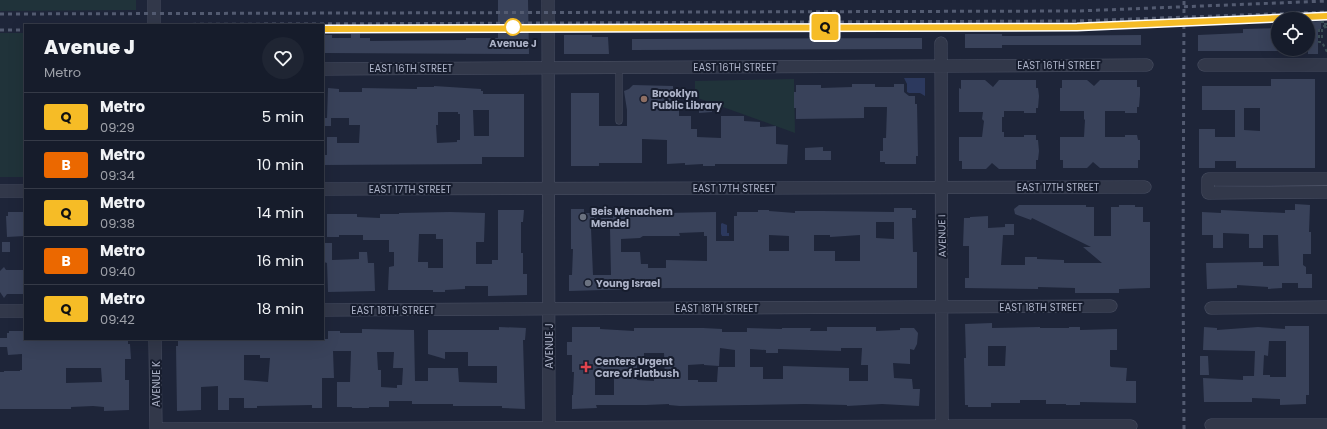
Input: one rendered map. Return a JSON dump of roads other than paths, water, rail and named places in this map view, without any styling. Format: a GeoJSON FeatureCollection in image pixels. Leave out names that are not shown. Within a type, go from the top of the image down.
{"type":"FeatureCollection","features":[{"type":"Feature","properties":{"kind":"street"},"geometry":{"type":"LineString","coordinates":[[154,0],[154,24]]}},
{"type":"Feature","properties":{"kind":"street","name":"AVENUE J"},"geometry":{"type":"LineString","coordinates":[[548,0],[549,428]]}},
{"type":"Feature","properties":{"kind":"street","name":"AVENUE I"},"geometry":{"type":"LineString","coordinates":[[941,43],[942,427]]}},
{"type":"Feature","properties":{"kind":"street","name":"EAST 16TH STREET"},"geometry":{"type":"LineString","coordinates":[[324,69],[1147,65]]}},
{"type":"Feature","properties":{"kind":"street"},"geometry":{"type":"LineString","coordinates":[[1204,65],[1327,65]]}},
{"type":"Feature","properties":{"kind":"street"},"geometry":{"type":"LineString","coordinates":[[1327,179],[1208,179],[1208,193],[1327,192]]}},
{"type":"Feature","properties":{"kind":"street","name":"EAST 17TH STREET"},"geometry":{"type":"LineString","coordinates":[[324,189],[1145,187]]}},
{"type":"Feature","properties":{"kind":"street"},"geometry":{"type":"LineString","coordinates":[[0,191],[24,191]]}},
{"type":"Feature","properties":{"kind":"street","name":"EAST 18TH STREET"},"geometry":{"type":"LineString","coordinates":[[324,310],[1111,306]]}},
{"type":"Feature","properties":{"kind":"street"},"geometry":{"type":"LineString","coordinates":[[1211,308],[1327,307]]}},
{"type":"Feature","properties":{"kind":"street"},"geometry":{"type":"LineString","coordinates":[[0,311],[24,311]]}},
{"type":"Feature","properties":{"kind":"street","name":"AVENUE K"},"geometry":{"type":"LineString","coordinates":[[155,340],[156,429]]}},
{"type":"Feature","properties":{"kind":"street"},"geometry":{"type":"LineString","coordinates":[[1211,425],[1327,425]]}},
{"type":"Feature","properties":{"kind":"street"},"geometry":{"type":"LineString","coordinates":[[156,429],[1131,426]]}},
{"type":"Feature","properties":{"kind":"lane"},"geometry":{"type":"LineString","coordinates":[[619,67],[619,120]]}},
{"type":"Feature","properties":{"kind":"water"},"geometry":{"type":"Polygon","coordinates":[[[904,78],[925,78],[925,96],[920,93],[907,92],[907,84],[904,78]]]}},
{"type":"Feature","properties":{"kind":"water"},"geometry":{"type":"Polygon","coordinates":[[[722,223],[727,225],[727,233],[729,233],[729,236],[722,236],[722,223]]]}},
{"type":"Feature","properties":{"kind":"railway"},"geometry":{"type":"LineString","coordinates":[[1184,0],[1184,429]]}},
{"type":"Feature","properties":{"kind":"railway"},"geometry":{"type":"LineString","coordinates":[[0,14],[1078,11],[1327,1]]}},
{"type":"Feature","properties":{"kind":"railway"},"geometry":{"type":"LineString","coordinates":[[293,24],[1076,21],[1327,12]]}},
{"type":"Feature","properties":{"kind":"railway"},"geometry":{"type":"LineString","coordinates":[[0,30],[24,30]]}},
{"type":"Feature","properties":{"kind":"metro line","name":"Q"},"geometry":{"type":"LineString","coordinates":[[324,29],[498,27],[1077,27],[1327,16]]}},
{"type":"Feature","properties":{"kind":"place","name":"Avenue J"},"geometry":{"type":"Point","coordinates":[513,27]}},
{"type":"Feature","properties":{"kind":"place","name":"Brooklyn Public Library"},"geometry":{"type":"Point","coordinates":[644,99]}},
{"type":"Feature","properties":{"kind":"place","name":"Beis Menachem Mendel"},"geometry":{"type":"Point","coordinates":[583,217]}},
{"type":"Feature","properties":{"kind":"place","name":"Young Israel"},"geometry":{"type":"Point","coordinates":[588,283]}},
{"type":"Feature","properties":{"kind":"place","name":"Centers Urgent Care of Flatbush"},"geometry":{"type":"Point","coordinates":[586,367]}}]}
